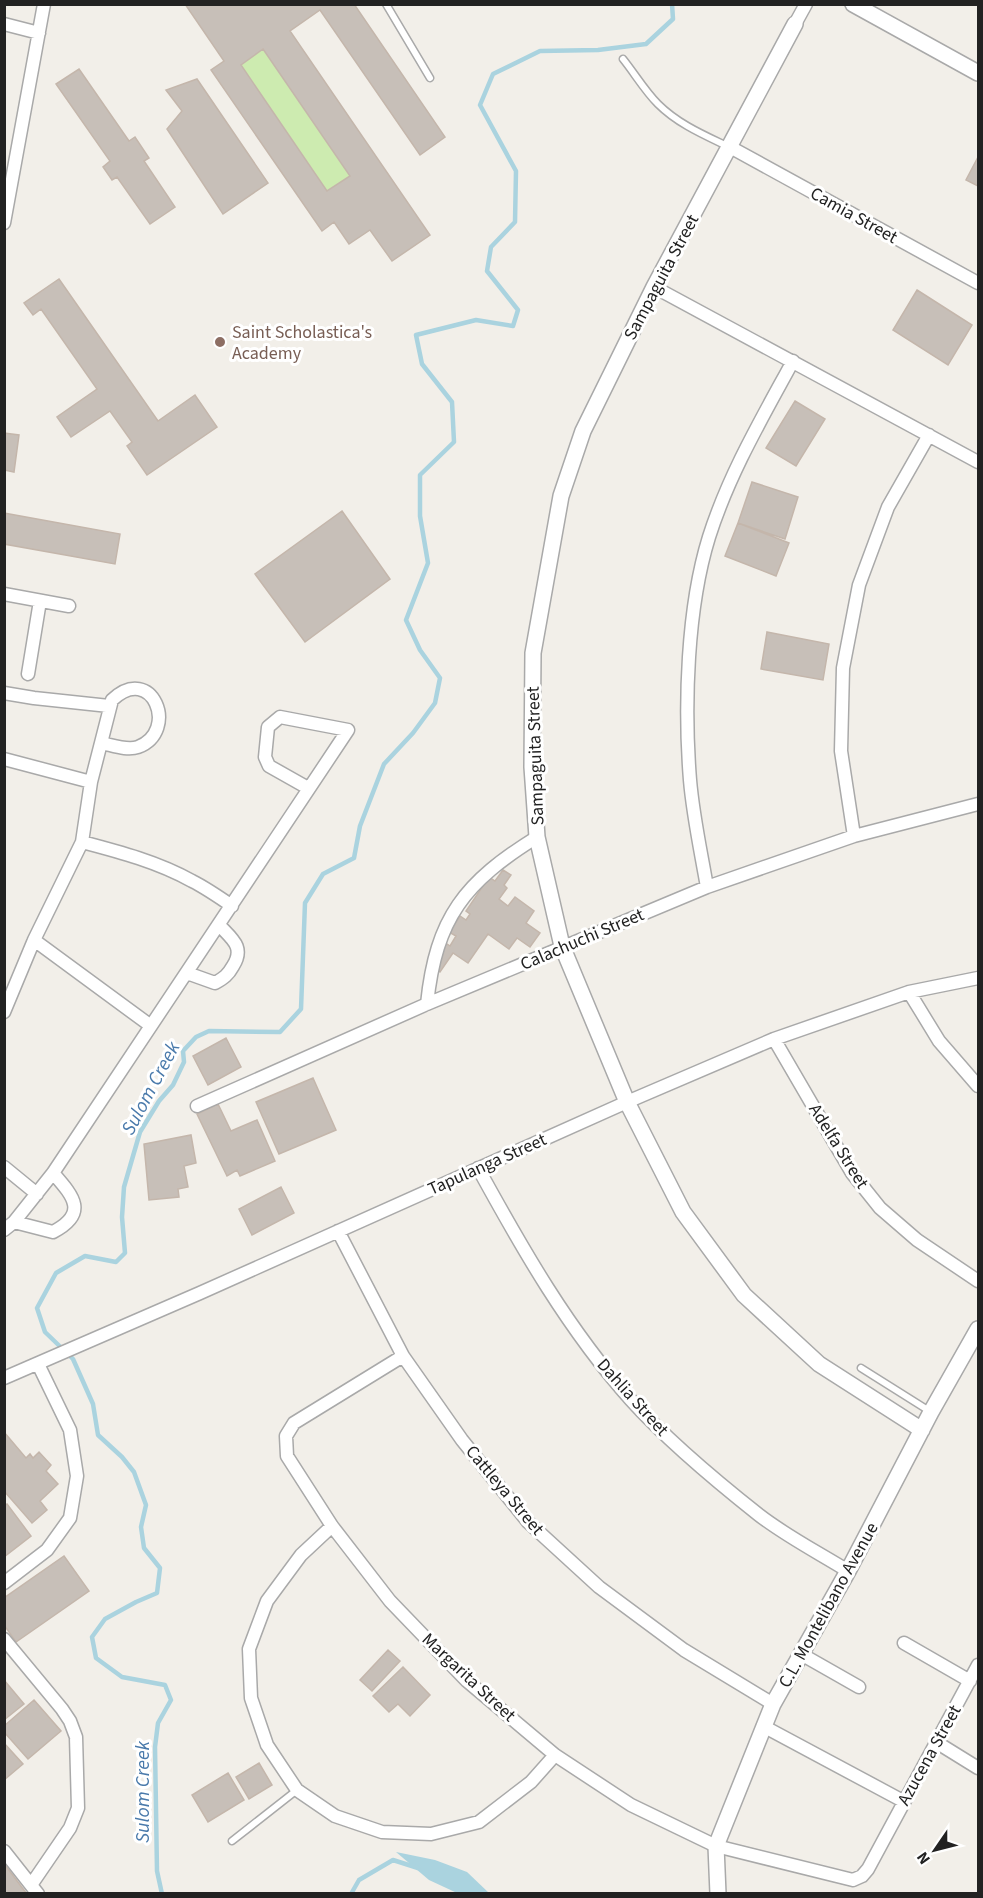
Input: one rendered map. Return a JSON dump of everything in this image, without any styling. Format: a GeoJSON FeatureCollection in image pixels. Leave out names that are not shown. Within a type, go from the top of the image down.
{"type":"FeatureCollection","features":[{"type":"Feature","properties":{"kind":"street"},"geometry":{"type":"LineString","coordinates":[[4,223],[44,4]]}},
{"type":"Feature","properties":{"kind":"street","name":"Sampaguita Street"},"geometry":{"type":"LineString","coordinates":[[806,4],[654,287],[583,431],[559,506],[533,653],[532,767],[537,837],[562,946],[627,1102],[683,1212],[744,1295],[819,1364],[922,1430]]}},
{"type":"Feature","properties":{"kind":"street"},"geometry":{"type":"LineString","coordinates":[[853,4],[978,73]]}},
{"type":"Feature","properties":{"kind":"street"},"geometry":{"type":"LineString","coordinates":[[4,24],[39,33]]}},
{"type":"Feature","properties":{"kind":"street","name":"Camia Street"},"geometry":{"type":"LineString","coordinates":[[730,147],[978,283]]}},
{"type":"Feature","properties":{"kind":"street"},"geometry":{"type":"LineString","coordinates":[[654,287],[978,462]]}},
{"type":"Feature","properties":{"kind":"street"},"geometry":{"type":"LineString","coordinates":[[707,887],[690,781],[686,699],[695,600],[709,537],[740,457],[793,361]]}},
{"type":"Feature","properties":{"kind":"street"},"geometry":{"type":"LineString","coordinates":[[854,836],[841,751],[843,668],[859,585],[867,563],[888,507],[929,435]]}},
{"type":"Feature","properties":{"kind":"street"},"geometry":{"type":"LineString","coordinates":[[4,594],[69,606]]}},
{"type":"Feature","properties":{"kind":"street"},"geometry":{"type":"LineString","coordinates":[[28,674],[40,601]]}},
{"type":"Feature","properties":{"kind":"street"},"geometry":{"type":"LineString","coordinates":[[4,1012],[34,940],[82,842],[91,782],[112,699],[122,691],[135,688],[149,693],[157,703],[160,715],[157,728],[149,740],[137,747],[125,748],[102,743]]}},
{"type":"Feature","properties":{"kind":"street"},"geometry":{"type":"LineString","coordinates":[[4,693],[109,706]]}},
{"type":"Feature","properties":{"kind":"street"},"geometry":{"type":"LineString","coordinates":[[9,1226],[53,1173],[348,730],[280,717],[268,728],[265,757],[268,766],[308,789]]}},
{"type":"Feature","properties":{"kind":"street"},"geometry":{"type":"LineString","coordinates":[[4,759],[91,782]]}},
{"type":"Feature","properties":{"kind":"street","name":"Calachuchi Street"},"geometry":{"type":"LineString","coordinates":[[197,1106],[562,946],[707,887],[854,836],[978,804]]}},
{"type":"Feature","properties":{"kind":"street"},"geometry":{"type":"LineString","coordinates":[[427,1004],[430,969],[441,936],[457,905],[480,878],[507,856],[537,837]]}},
{"type":"Feature","properties":{"kind":"street"},"geometry":{"type":"LineString","coordinates":[[82,842],[126,853],[165,867],[232,906]]}},
{"type":"Feature","properties":{"kind":"street"},"geometry":{"type":"LineString","coordinates":[[187,973],[215,983],[226,977],[238,959],[239,950],[234,941],[219,925]]}},
{"type":"Feature","properties":{"kind":"street"},"geometry":{"type":"LineString","coordinates":[[34,940],[151,1026]]}},
{"type":"Feature","properties":{"kind":"street","name":"Tapulanga Street"},"geometry":{"type":"LineString","coordinates":[[4,1378],[774,1039],[909,992],[978,978]]}},
{"type":"Feature","properties":{"kind":"street"},"geometry":{"type":"LineString","coordinates":[[909,992],[939,1041],[978,1086]]}},
{"type":"Feature","properties":{"kind":"street","name":"Adelfa Street"},"geometry":{"type":"LineString","coordinates":[[774,1039],[852,1173],[880,1208],[917,1240],[978,1281]]}},
{"type":"Feature","properties":{"kind":"street"},"geometry":{"type":"LineString","coordinates":[[4,1167],[37,1194]]}},
{"type":"Feature","properties":{"kind":"street","name":"Dahlia Street"},"geometry":{"type":"LineString","coordinates":[[478,1168],[530,1262],[580,1337],[631,1400],[700,1466],[761,1517],[848,1571]]}},
{"type":"Feature","properties":{"kind":"street"},"geometry":{"type":"LineString","coordinates":[[9,1226],[53,1232],[66,1225],[75,1211],[74,1197],[53,1173]]}},
{"type":"Feature","properties":{"kind":"street","name":"Cattleya Street"},"geometry":{"type":"LineString","coordinates":[[338,1231],[403,1356],[462,1440],[528,1522],[599,1587],[646,1622],[684,1650],[773,1704]]}},
{"type":"Feature","properties":{"kind":"street","name":"C.L. Montelibano Avenue"},"geometry":{"type":"LineString","coordinates":[[718,1893],[716,1846],[773,1704],[848,1571],[931,1412],[978,1329]]}},
{"type":"Feature","properties":{"kind":"street","name":"Margarita Street"},"geometry":{"type":"LineString","coordinates":[[403,1356],[294,1423],[286,1436],[287,1456],[332,1526],[390,1601],[467,1681],[555,1755],[631,1805],[716,1846],[853,1880],[862,1876]]}},
{"type":"Feature","properties":{"kind":"street"},"geometry":{"type":"LineString","coordinates":[[4,1583],[47,1550],[70,1518],[77,1476],[70,1430],[38,1364]]}},
{"type":"Feature","properties":{"kind":"street"},"geometry":{"type":"LineString","coordinates":[[332,1526],[301,1555],[267,1601],[249,1649],[251,1698],[267,1745],[297,1790],[335,1816],[382,1832],[431,1834],[479,1822],[531,1782],[555,1755]]}},
{"type":"Feature","properties":{"kind":"street"},"geometry":{"type":"LineString","coordinates":[[4,1639],[62,1708],[70,1721],[76,1737],[78,1808],[70,1828],[35,1889],[4,1851]]}},
{"type":"Feature","properties":{"kind":"street"},"geometry":{"type":"LineString","coordinates":[[904,1642],[970,1681]]}},
{"type":"Feature","properties":{"kind":"street"},"geometry":{"type":"LineString","coordinates":[[801,1654],[859,1687]]}},
{"type":"Feature","properties":{"kind":"street","name":"Azucena Street"},"geometry":{"type":"LineString","coordinates":[[862,1876],[868,1869],[978,1665]]}},
{"type":"Feature","properties":{"kind":"street"},"geometry":{"type":"LineString","coordinates":[[763,1726],[903,1801]]}},
{"type":"Feature","properties":{"kind":"street"},"geometry":{"type":"LineString","coordinates":[[936,1742],[978,1768]]}},
{"type":"Feature","properties":{"kind":"lane"},"geometry":{"type":"LineString","coordinates":[[386,4],[430,78]]}},
{"type":"Feature","properties":{"kind":"lane"},"geometry":{"type":"LineString","coordinates":[[623,59],[656,102],[671,116],[730,147]]}},
{"type":"Feature","properties":{"kind":"lane"},"geometry":{"type":"LineString","coordinates":[[861,1368],[931,1412]]}},
{"type":"Feature","properties":{"kind":"lane"},"geometry":{"type":"LineString","coordinates":[[232,1841],[297,1790]]}},
{"type":"Feature","properties":{"kind":"green space"},"geometry":{"type":"Polygon","coordinates":[[[263,49],[350,176],[327,191],[241,65],[263,49]]]}},
{"type":"Feature","properties":{"kind":"water"},"geometry":{"type":"Polygon","coordinates":[[[396,1852],[435,1860],[467,1872],[489,1893],[457,1893],[429,1880],[396,1852]]]}},
{"type":"Feature","properties":{"kind":"building"},"geometry":{"type":"Polygon","coordinates":[[[185,4],[354,4],[445,137],[420,155],[320,10],[290,31],[430,235],[392,261],[370,230],[349,244],[334,222],[322,231],[211,70],[224,61],[185,4]],[[263,49],[241,65],[327,191],[350,176],[263,49]]]}},
{"type":"Feature","properties":{"kind":"building"},"geometry":{"type":"Polygon","coordinates":[[[79,69],[129,141],[135,137],[149,158],[144,161],[175,207],[150,224],[117,177],[112,180],[103,167],[110,161],[56,84],[79,69]]]}},
{"type":"Feature","properties":{"kind":"building"},"geometry":{"type":"Polygon","coordinates":[[[197,79],[268,183],[223,214],[167,129],[182,111],[166,90],[197,79]]]}},
{"type":"Feature","properties":{"kind":"building"},"geometry":{"type":"Polygon","coordinates":[[[978,157],[978,186],[966,180],[978,157]]]}},
{"type":"Feature","properties":{"kind":"building"},"geometry":{"type":"Polygon","coordinates":[[[59,279],[158,421],[195,395],[217,427],[147,475],[127,446],[132,442],[110,411],[71,437],[57,417],[97,389],[41,309],[33,315],[24,303],[59,279]]]}},
{"type":"Feature","properties":{"kind":"building"},"geometry":{"type":"Polygon","coordinates":[[[917,290],[972,325],[948,365],[893,330],[917,290]]]}},
{"type":"Feature","properties":{"kind":"building"},"geometry":{"type":"Polygon","coordinates":[[[795,401],[825,419],[796,466],[766,448],[795,401]]]}},
{"type":"Feature","properties":{"kind":"building"},"geometry":{"type":"Polygon","coordinates":[[[4,433],[19,435],[14,472],[4,470],[4,433]]]}},
{"type":"Feature","properties":{"kind":"building"},"geometry":{"type":"Polygon","coordinates":[[[752,482],[798,497],[785,539],[738,523],[752,482]]]}},
{"type":"Feature","properties":{"kind":"building"},"geometry":{"type":"Polygon","coordinates":[[[342,511],[390,579],[305,642],[255,574],[342,511]]]}},
{"type":"Feature","properties":{"kind":"building"},"geometry":{"type":"Polygon","coordinates":[[[4,513],[120,534],[115,564],[4,544],[4,513]]]}},
{"type":"Feature","properties":{"kind":"building"},"geometry":{"type":"Polygon","coordinates":[[[738,523],[789,543],[776,576],[725,556],[738,523]]]}},
{"type":"Feature","properties":{"kind":"building"},"geometry":{"type":"Polygon","coordinates":[[[767,632],[829,644],[823,680],[761,669],[767,632]]]}},
{"type":"Feature","properties":{"kind":"building"},"geometry":{"type":"Polygon","coordinates":[[[503,870],[511,875],[504,885],[507,888],[499,899],[508,906],[515,897],[534,911],[526,923],[540,933],[530,947],[517,938],[509,949],[488,934],[468,963],[453,953],[440,972],[435,968],[444,942],[450,946],[456,936],[449,932],[460,916],[466,920],[470,914],[466,911],[489,877],[495,881],[503,870]]]}},
{"type":"Feature","properties":{"kind":"building"},"geometry":{"type":"Polygon","coordinates":[[[226,1038],[241,1067],[208,1085],[193,1056],[226,1038]]]}},
{"type":"Feature","properties":{"kind":"building"},"geometry":{"type":"Polygon","coordinates":[[[313,1078],[336,1130],[279,1154],[256,1102],[313,1078]]]}},
{"type":"Feature","properties":{"kind":"building"},"geometry":{"type":"Polygon","coordinates":[[[218,1104],[231,1131],[257,1120],[275,1161],[240,1176],[237,1170],[227,1176],[197,1114],[218,1104]]]}},
{"type":"Feature","properties":{"kind":"building"},"geometry":{"type":"Polygon","coordinates":[[[191,1135],[196,1163],[184,1166],[188,1187],[178,1189],[179,1197],[149,1200],[144,1144],[191,1135]]]}},
{"type":"Feature","properties":{"kind":"building"},"geometry":{"type":"Polygon","coordinates":[[[281,1187],[294,1213],[252,1235],[239,1209],[281,1187]]]}},
{"type":"Feature","properties":{"kind":"building"},"geometry":{"type":"Polygon","coordinates":[[[4,1432],[26,1458],[30,1454],[33,1458],[39,1452],[51,1465],[46,1471],[58,1484],[40,1501],[47,1510],[32,1523],[4,1491],[4,1432]]]}},
{"type":"Feature","properties":{"kind":"building"},"geometry":{"type":"Polygon","coordinates":[[[7,1504],[31,1536],[4,1557],[4,1506],[7,1504]]]}},
{"type":"Feature","properties":{"kind":"building"},"geometry":{"type":"Polygon","coordinates":[[[64,1556],[89,1591],[16,1642],[4,1625],[4,1598],[64,1556]]]}},
{"type":"Feature","properties":{"kind":"building"},"geometry":{"type":"Polygon","coordinates":[[[388,1650],[400,1661],[372,1691],[360,1680],[388,1650]]]}},
{"type":"Feature","properties":{"kind":"building"},"geometry":{"type":"Polygon","coordinates":[[[403,1667],[430,1695],[410,1716],[398,1704],[389,1712],[373,1696],[403,1667]]]}},
{"type":"Feature","properties":{"kind":"building"},"geometry":{"type":"Polygon","coordinates":[[[4,1680],[24,1704],[4,1720],[4,1680]]]}},
{"type":"Feature","properties":{"kind":"building"},"geometry":{"type":"Polygon","coordinates":[[[34,1700],[61,1731],[28,1759],[4,1732],[4,1726],[34,1700]]]}},
{"type":"Feature","properties":{"kind":"building"},"geometry":{"type":"Polygon","coordinates":[[[4,1743],[23,1764],[4,1780],[4,1743]]]}},
{"type":"Feature","properties":{"kind":"building"},"geometry":{"type":"Polygon","coordinates":[[[259,1763],[272,1785],[249,1799],[236,1777],[259,1763]]]}},
{"type":"Feature","properties":{"kind":"building"},"geometry":{"type":"Polygon","coordinates":[[[228,1773],[244,1800],[208,1822],[192,1795],[228,1773]]]}},
{"type":"Feature","properties":{"kind":"building"},"geometry":{"type":"Polygon","coordinates":[[[5,1865],[27,1894],[4,1894],[5,1865]]]}},
{"type":"Feature","properties":{"kind":"waterway","name":"Sulom Creek"},"geometry":{"type":"LineString","coordinates":[[162,1894],[157,1871],[155,1747],[158,1723],[171,1700],[165,1685],[122,1677],[96,1658],[92,1637],[105,1619],[157,1593],[160,1568],[144,1548],[141,1527],[146,1505],[134,1472],[122,1457],[98,1435],[93,1404],[73,1359],[45,1332],[37,1308],[56,1273],[85,1256],[116,1262],[125,1253],[122,1217],[124,1187],[140,1132],[159,1101],[173,1085],[184,1062],[183,1051],[196,1037],[209,1031],[280,1032],[301,1009],[305,903],[323,874],[354,858],[360,826],[384,764],[413,733],[435,703],[440,678],[420,650],[406,620],[428,563],[420,516],[420,475],[454,442],[452,402],[422,364],[416,335],[476,320],[513,326],[518,310],[487,271],[491,247],[515,222],[516,171],[480,105],[493,74],[540,51],[598,50],[646,44],[673,19],[672,4]]}},
{"type":"Feature","properties":{"kind":"waterway"},"geometry":{"type":"LineString","coordinates":[[351,1894],[359,1880],[393,1860],[418,1868]]}},
{"type":"Feature","properties":{"kind":"place","name":"Saint Scholastica's Academy"},"geometry":{"type":"Point","coordinates":[220,342]}}]}
